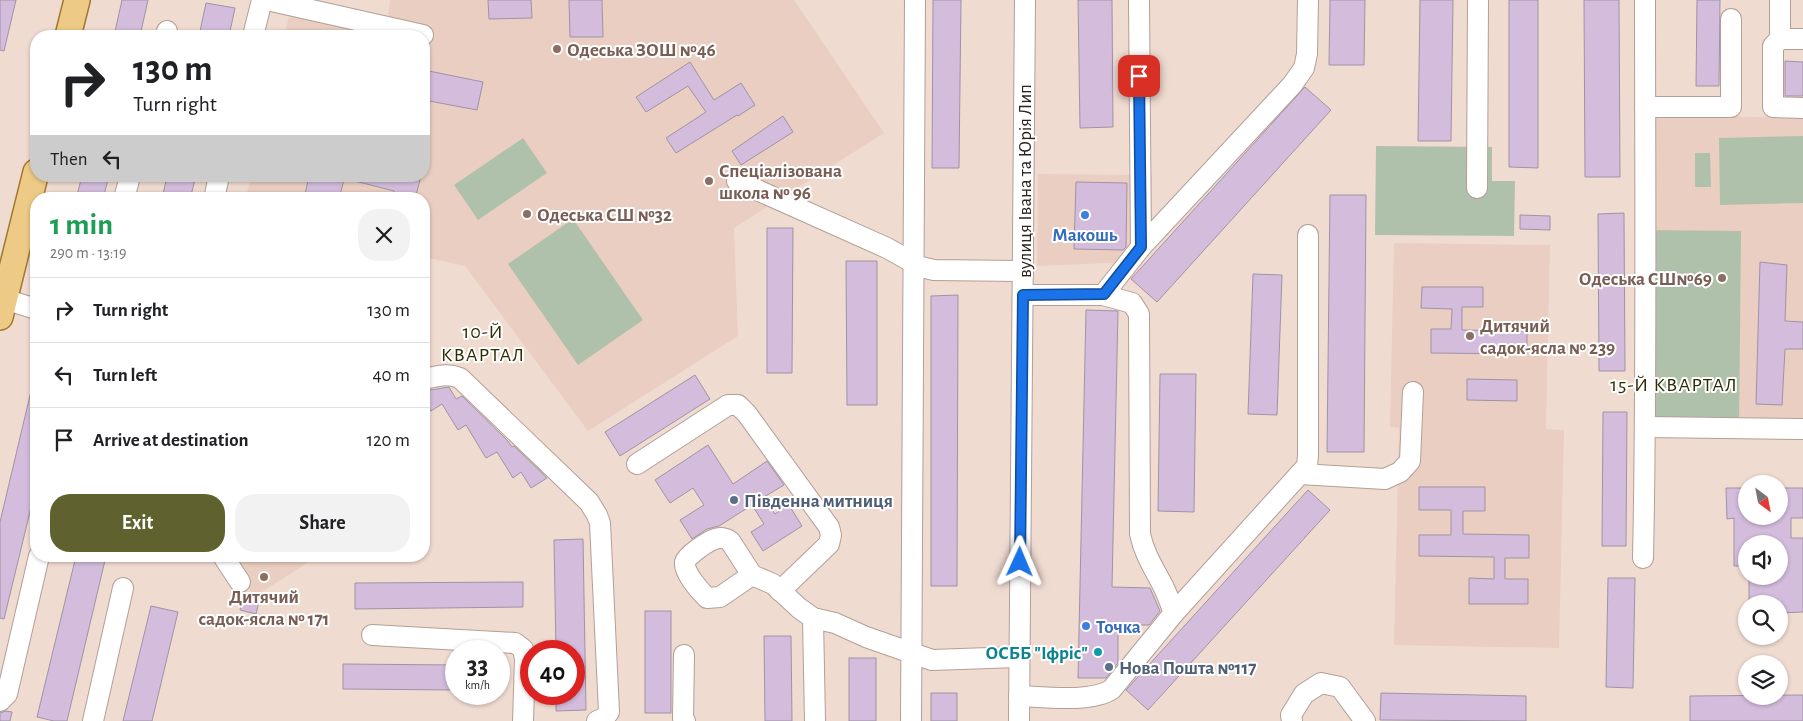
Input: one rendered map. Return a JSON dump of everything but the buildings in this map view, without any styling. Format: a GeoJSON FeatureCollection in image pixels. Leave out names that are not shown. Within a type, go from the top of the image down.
{"type":"FeatureCollection","features":[{"type":"Feature","properties":{"kind":"main road"},"geometry":{"type":"LineString","coordinates":[[70,30],[77,0]]}},
{"type":"Feature","properties":{"kind":"main road"},"geometry":{"type":"LineString","coordinates":[[2,308],[30,196]]}},
{"type":"Feature","properties":{"kind":"street"},"geometry":{"type":"LineString","coordinates":[[254,30],[262,0]]}},
{"type":"Feature","properties":{"kind":"street"},"geometry":{"type":"LineString","coordinates":[[267,0],[401,30]]}},
{"type":"Feature","properties":{"kind":"street"},"geometry":{"type":"LineString","coordinates":[[911,721],[916,0]]}},
{"type":"Feature","properties":{"kind":"street","name":"вулиця Івана та Юрія Лип"},"geometry":{"type":"LineString","coordinates":[[1019,721],[1025,0]]}},
{"type":"Feature","properties":{"kind":"street"},"geometry":{"type":"LineString","coordinates":[[1139,0],[1141,247]]}},
{"type":"Feature","properties":{"kind":"street"},"geometry":{"type":"LineString","coordinates":[[1104,294],[1141,247],[1292,85],[1304,68],[1307,54],[1308,0]]}},
{"type":"Feature","properties":{"kind":"street"},"geometry":{"type":"LineString","coordinates":[[1477,188],[1478,0]]}},
{"type":"Feature","properties":{"kind":"street"},"geometry":{"type":"LineString","coordinates":[[1643,558],[1646,427],[1645,0]]}},
{"type":"Feature","properties":{"kind":"street"},"geometry":{"type":"LineString","coordinates":[[1780,0],[1780,39]]}},
{"type":"Feature","properties":{"kind":"street"},"geometry":{"type":"LineString","coordinates":[[1645,107],[1732,107],[1732,20]]}},
{"type":"Feature","properties":{"kind":"street"},"geometry":{"type":"LineString","coordinates":[[1803,39],[1780,39],[1773,46],[1773,107],[1803,108]]}},
{"type":"Feature","properties":{"kind":"street"},"geometry":{"type":"LineString","coordinates":[[737,181],[887,248],[921,268],[934,270],[1023,271]]}},
{"type":"Feature","properties":{"kind":"street"},"geometry":{"type":"LineString","coordinates":[[1019,696],[1091,698],[1105,694],[1112,689],[1174,613],[1307,466],[1308,235]]}},
{"type":"Feature","properties":{"kind":"street"},"geometry":{"type":"LineString","coordinates":[[1023,295],[1104,294],[1132,303],[1139,314],[1140,534],[1142,546],[1163,585],[1174,613]]}},
{"type":"Feature","properties":{"kind":"street"},"geometry":{"type":"LineString","coordinates":[[2,308],[30,309]]}},
{"type":"Feature","properties":{"kind":"street"},"geometry":{"type":"LineString","coordinates":[[430,377],[452,375],[460,378],[590,502],[597,515],[600,523],[609,712],[604,718],[597,721]]}},
{"type":"Feature","properties":{"kind":"street"},"geometry":{"type":"LineString","coordinates":[[1300,474],[1385,479],[1400,472],[1410,461],[1413,392]]}},
{"type":"Feature","properties":{"kind":"street"},"geometry":{"type":"LineString","coordinates":[[638,464],[728,404],[738,405],[747,414],[823,519],[831,535],[829,544],[780,591]]}},
{"type":"Feature","properties":{"kind":"street"},"geometry":{"type":"LineString","coordinates":[[1646,427],[1803,429]]}},
{"type":"Feature","properties":{"kind":"street"},"geometry":{"type":"LineString","coordinates":[[0,701],[6,694],[37,562]]}},
{"type":"Feature","properties":{"kind":"street"},"geometry":{"type":"LineString","coordinates":[[227,562],[240,582]]}},
{"type":"Feature","properties":{"kind":"street"},"geometry":{"type":"LineString","coordinates":[[752,575],[773,584],[813,618],[835,623],[866,637],[932,660],[1019,657]]}},
{"type":"Feature","properties":{"kind":"street"},"geometry":{"type":"LineString","coordinates":[[93,721],[123,588]]}},
{"type":"Feature","properties":{"kind":"street"},"geometry":{"type":"LineString","coordinates":[[813,618],[815,721]]}},
{"type":"Feature","properties":{"kind":"street"},"geometry":{"type":"LineString","coordinates":[[372,636],[515,643],[523,649],[525,659],[523,721]]}},
{"type":"Feature","properties":{"kind":"street"},"geometry":{"type":"LineString","coordinates":[[684,655],[685,721]]}},
{"type":"Feature","properties":{"kind":"street"},"geometry":{"type":"LineString","coordinates":[[1292,721],[1291,715],[1304,694],[1321,683],[1340,687],[1365,721]]}},
{"type":"Feature","properties":{"kind":"shaded area"},"geometry":{"type":"Polygon","coordinates":[[[390,0],[794,0],[884,133],[734,228],[738,336],[588,431],[465,266],[430,258],[430,192],[247,192],[250,182],[430,182],[430,30],[286,30],[293,1],[387,27],[390,0]]]}},
{"type":"Feature","properties":{"kind":"shaded area","name":"Одеська СШ№69"},"geometry":{"type":"Polygon","coordinates":[[[1644,115],[1803,118],[1803,440],[1637,437],[1644,115]]]}},
{"type":"Feature","properties":{"kind":"shaded area"},"geometry":{"type":"Polygon","coordinates":[[[1038,174],[1152,175],[1151,242],[1135,262],[1037,266],[1038,174]]]}},
{"type":"Feature","properties":{"kind":"shaded area"},"geometry":{"type":"Polygon","coordinates":[[[1394,243],[1550,245],[1546,429],[1564,430],[1559,648],[1394,645],[1399,428],[1390,427],[1394,243]]]}},
{"type":"Feature","properties":{"kind":"shaded area","name":"Дитячий садок-ясла № 171"},"geometry":{"type":"Polygon","coordinates":[[[232,562],[309,562],[254,597],[232,562]]]}},
{"type":"Feature","properties":{"kind":"green space"},"geometry":{"type":"Polygon","coordinates":[[[1803,136],[1803,203],[1720,205],[1719,138],[1803,136]]]}},
{"type":"Feature","properties":{"kind":"green space"},"geometry":{"type":"Polygon","coordinates":[[[523,138],[547,173],[478,220],[454,185],[523,138]]]}},
{"type":"Feature","properties":{"kind":"green space"},"geometry":{"type":"Polygon","coordinates":[[[1376,146],[1492,147],[1492,181],[1515,181],[1514,236],[1375,235],[1376,146]]]}},
{"type":"Feature","properties":{"kind":"green space"},"geometry":{"type":"Polygon","coordinates":[[[1695,153],[1710,153],[1711,187],[1695,187],[1695,153]]]}},
{"type":"Feature","properties":{"kind":"green space"},"geometry":{"type":"Polygon","coordinates":[[[573,219],[643,320],[578,365],[508,264],[573,219]]]}},
{"type":"Feature","properties":{"kind":"green space"},"geometry":{"type":"Polygon","coordinates":[[[1646,230],[1741,231],[1739,428],[1644,427],[1646,230]]]}},
{"type":"Feature","properties":{"kind":"place","name":"Одеська ЗОШ №46"},"geometry":{"type":"Point","coordinates":[557,49]}},
{"type":"Feature","properties":{"kind":"place","name":"Спеціалізована школа № 96"},"geometry":{"type":"Point","coordinates":[709,181]}},
{"type":"Feature","properties":{"kind":"place","name":"Одеська СШ №32"},"geometry":{"type":"Point","coordinates":[527,214]}},
{"type":"Feature","properties":{"kind":"place","name":"Макошь"},"geometry":{"type":"Point","coordinates":[1085,215]}},
{"type":"Feature","properties":{"kind":"place","name":"Одеська СШ№69"},"geometry":{"type":"Point","coordinates":[1722,278]}},
{"type":"Feature","properties":{"kind":"place","name":"Дитячий садок-ясла № 239"},"geometry":{"type":"Point","coordinates":[1470,336]}},
{"type":"Feature","properties":{"kind":"place","name":"Південна митниця"},"geometry":{"type":"Point","coordinates":[734,500]}},
{"type":"Feature","properties":{"kind":"place","name":"Дитячий садок-ясла № 171"},"geometry":{"type":"Point","coordinates":[264,577]}},
{"type":"Feature","properties":{"kind":"place","name":"Точка"},"geometry":{"type":"Point","coordinates":[1086,626]}},
{"type":"Feature","properties":{"kind":"place","name":"ОСББ \"Іфріс\""},"geometry":{"type":"Point","coordinates":[1098,652]}},
{"type":"Feature","properties":{"kind":"place","name":"Нова Пошта №117"},"geometry":{"type":"Point","coordinates":[1109,667]}},
{"type":"Feature","properties":{"kind":"district","name":"10-Й КВАРТАЛ"},"geometry":{"type":"Point","coordinates":[483,342]}},
{"type":"Feature","properties":{"kind":"district","name":"15-Й КВАРТАЛ"},"geometry":{"type":"Point","coordinates":[1674,384]}},
{"type":"Feature","properties":{"kind":"route"},"geometry":{"type":"LineString","coordinates":[[1020,562],[1023,295],[1104,294],[1141,247],[1139,76]]}}]}
